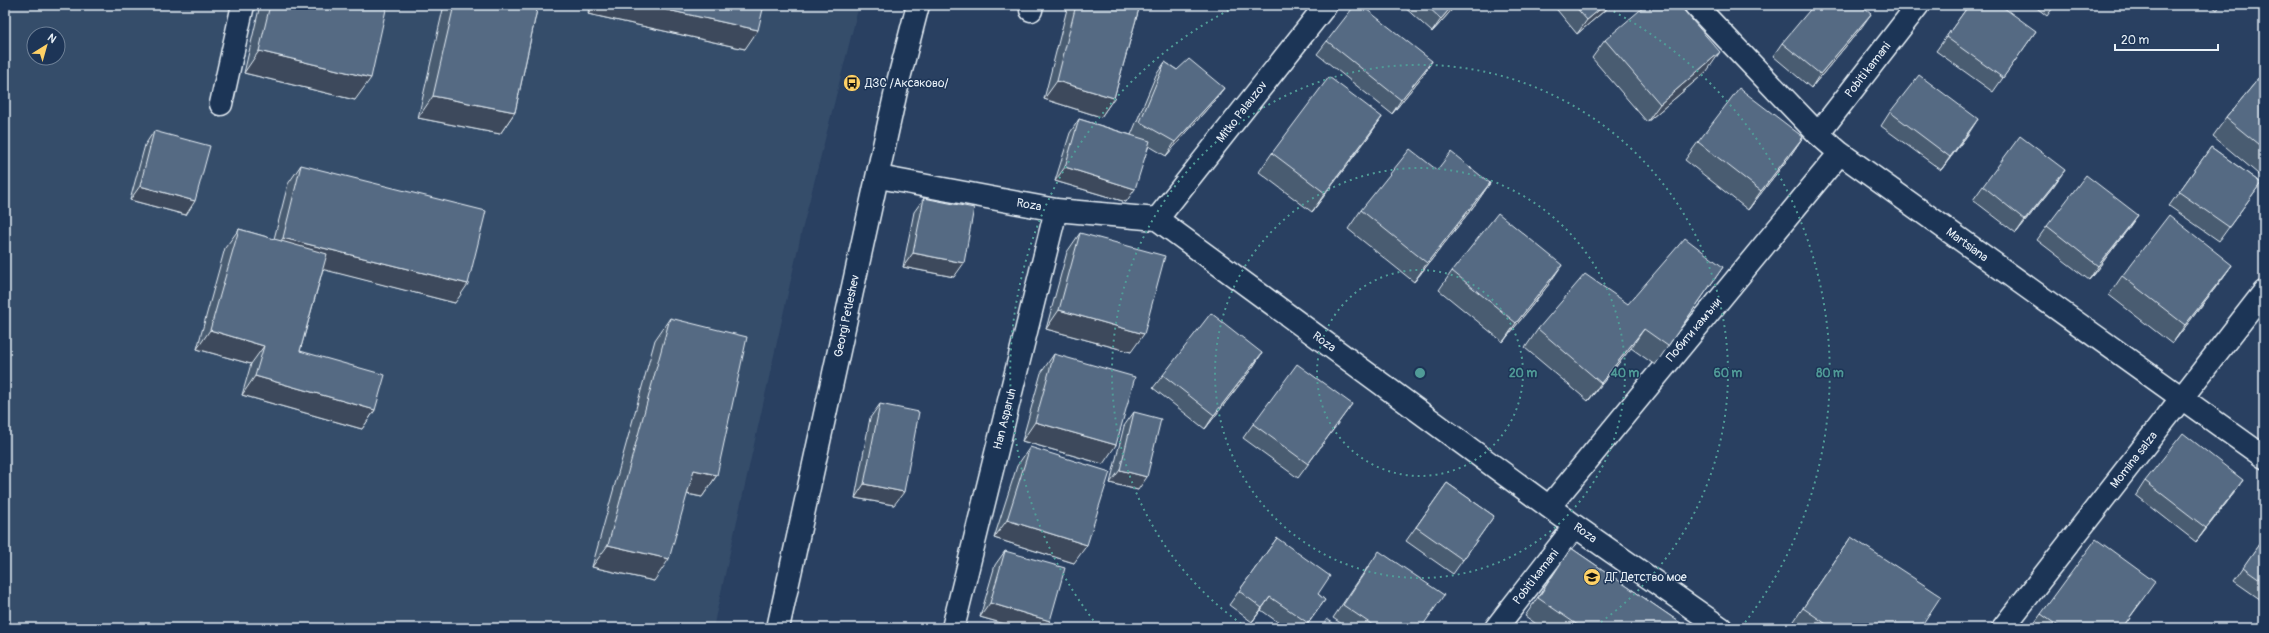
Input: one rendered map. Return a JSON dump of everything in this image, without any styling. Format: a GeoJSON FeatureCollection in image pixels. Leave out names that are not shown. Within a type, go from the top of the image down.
{"type":"FeatureCollection","features":[{"type":"Feature","properties":{"kind":"street"},"geometry":{"type":"LineString","coordinates":[[221,104],[243,5]]}},
{"type":"Feature","properties":{"kind":"street","name":"Georgi Petleshev"},"geometry":{"type":"LineString","coordinates":[[778,628],[898,82],[918,5]]}},
{"type":"Feature","properties":{"kind":"street","name":"Mitko Palauzov"},"geometry":{"type":"LineString","coordinates":[[1157,219],[1326,5]]}},
{"type":"Feature","properties":{"kind":"street","name":"Martsiana"},"geometry":{"type":"LineString","coordinates":[[1695,5],[1818,134],[1840,154],[2264,456]]}},
{"type":"Feature","properties":{"kind":"street","name":"Pobiti kamani"},"geometry":{"type":"LineString","coordinates":[[1818,134],[1918,5]]}},
{"type":"Feature","properties":{"kind":"street","name":"Побити камъни"},"geometry":{"type":"LineString","coordinates":[[1549,507],[1840,154]]}},
{"type":"Feature","properties":{"kind":"street","name":"Roza"},"geometry":{"type":"LineString","coordinates":[[878,177],[1056,210],[1157,219],[1575,526],[1721,628]]}},
{"type":"Feature","properties":{"kind":"street","name":"Han Asparuh"},"geometry":{"type":"LineString","coordinates":[[953,628],[1056,210]]}},
{"type":"Feature","properties":{"kind":"street","name":"Momina salza"},"geometry":{"type":"LineString","coordinates":[[2003,628],[2264,292]]}},
{"type":"Feature","properties":{"kind":"street","name":"Pobiti kamani"},"geometry":{"type":"LineString","coordinates":[[1496,628],[1575,526]]}},
{"type":"Feature","properties":{"kind":"shaded area"},"geometry":{"type":"Polygon","coordinates":[[[5,5],[859,5],[802,230],[713,628],[5,628],[5,5]]]}},
{"type":"Feature","properties":{"kind":"building"},"geometry":{"type":"Polygon","coordinates":[[[270,5],[387,5],[371,78],[259,51],[270,5]]]}},
{"type":"Feature","properties":{"kind":"building"},"geometry":{"type":"Polygon","coordinates":[[[454,5],[538,5],[515,112],[433,96],[454,5]]]}},
{"type":"Feature","properties":{"kind":"building"},"geometry":{"type":"Polygon","coordinates":[[[645,5],[764,5],[758,30],[645,5]]]}},
{"type":"Feature","properties":{"kind":"building"},"geometry":{"type":"Polygon","coordinates":[[[1076,5],[1140,5],[1114,98],[1057,81],[1076,5]]]}},
{"type":"Feature","properties":{"kind":"building"},"geometry":{"type":"Polygon","coordinates":[[[1355,5],[1361,5],[1432,61],[1401,100],[1327,41],[1355,5]]]}},
{"type":"Feature","properties":{"kind":"building"},"geometry":{"type":"Polygon","coordinates":[[[1426,5],[1453,5],[1441,19],[1426,5]]]}},
{"type":"Feature","properties":{"kind":"building"},"geometry":{"type":"Polygon","coordinates":[[[1574,5],[1605,5],[1587,20],[1574,5]]]}},
{"type":"Feature","properties":{"kind":"building"},"geometry":{"type":"Polygon","coordinates":[[[1646,5],[1679,5],[1720,52],[1660,104],[1605,40],[1646,5]]]}},
{"type":"Feature","properties":{"kind":"building"},"geometry":{"type":"Polygon","coordinates":[[[1814,5],[1860,5],[1871,14],[1820,74],[1782,43],[1814,5]]]}},
{"type":"Feature","properties":{"kind":"building"},"geometry":{"type":"Polygon","coordinates":[[[1969,5],[2000,5],[2036,31],[2003,78],[1946,37],[1969,5]]]}},
{"type":"Feature","properties":{"kind":"building"},"geometry":{"type":"Polygon","coordinates":[[[1189,59],[1224,88],[1175,142],[1140,122],[1165,62],[1177,70],[1189,59]]]}},
{"type":"Feature","properties":{"kind":"building"},"geometry":{"type":"Polygon","coordinates":[[[2264,72],[2264,149],[2226,118],[2264,72]]]}},
{"type":"Feature","properties":{"kind":"building"},"geometry":{"type":"Polygon","coordinates":[[[1919,75],[1978,119],[1950,157],[1890,112],[1919,75]]]}},
{"type":"Feature","properties":{"kind":"building"},"geometry":{"type":"Polygon","coordinates":[[[1329,77],[1382,117],[1325,193],[1272,153],[1329,77]]]}},
{"type":"Feature","properties":{"kind":"building"},"geometry":{"type":"Polygon","coordinates":[[[1739,88],[1803,137],[1761,191],[1698,142],[1739,88]]]}},
{"type":"Feature","properties":{"kind":"building"},"geometry":{"type":"Polygon","coordinates":[[[1079,119],[1150,141],[1135,189],[1065,167],[1079,119]]]}},
{"type":"Feature","properties":{"kind":"building"},"geometry":{"type":"Polygon","coordinates":[[[154,131],[210,146],[195,201],[140,186],[154,131]]]}},
{"type":"Feature","properties":{"kind":"building"},"geometry":{"type":"Polygon","coordinates":[[[2020,136],[2065,170],[2025,220],[1983,186],[2020,136]]]}},
{"type":"Feature","properties":{"kind":"building"},"geometry":{"type":"Polygon","coordinates":[[[2211,147],[2261,183],[2229,227],[2179,192],[2211,147]]]}},
{"type":"Feature","properties":{"kind":"building"},"geometry":{"type":"Polygon","coordinates":[[[1410,149],[1437,170],[1451,152],[1490,183],[1427,263],[1361,210],[1410,149]]]}},
{"type":"Feature","properties":{"kind":"building"},"geometry":{"type":"Polygon","coordinates":[[[301,165],[486,211],[468,284],[283,238],[301,165]]]}},
{"type":"Feature","properties":{"kind":"building"},"geometry":{"type":"Polygon","coordinates":[[[2086,175],[2138,215],[2098,266],[2047,226],[2086,175]]]}},
{"type":"Feature","properties":{"kind":"building"},"geometry":{"type":"Polygon","coordinates":[[[924,198],[974,208],[964,263],[913,253],[924,198]]]}},
{"type":"Feature","properties":{"kind":"building"},"geometry":{"type":"Polygon","coordinates":[[[1498,213],[1562,265],[1516,323],[1452,271],[1498,213]]]}},
{"type":"Feature","properties":{"kind":"building"},"geometry":{"type":"Polygon","coordinates":[[[2169,215],[2232,265],[2185,325],[2122,276],[2169,215]]]}},
{"type":"Feature","properties":{"kind":"building"},"geometry":{"type":"Polygon","coordinates":[[[239,229],[327,254],[300,351],[385,375],[375,410],[255,376],[264,346],[210,330],[239,229]]]}},
{"type":"Feature","properties":{"kind":"building"},"geometry":{"type":"Polygon","coordinates":[[[1080,233],[1165,256],[1144,334],[1059,310],[1080,233]]]}},
{"type":"Feature","properties":{"kind":"building"},"geometry":{"type":"Polygon","coordinates":[[[1685,238],[1723,267],[1668,346],[1644,329],[1601,383],[1538,329],[1585,274],[1628,304],[1685,238]]]}},
{"type":"Feature","properties":{"kind":"building"},"geometry":{"type":"Polygon","coordinates":[[[1211,313],[1262,353],[1214,415],[1163,375],[1211,313]]]}},
{"type":"Feature","properties":{"kind":"building"},"geometry":{"type":"Polygon","coordinates":[[[670,318],[747,337],[717,475],[694,470],[669,559],[608,545],[670,318]]]}},
{"type":"Feature","properties":{"kind":"building"},"geometry":{"type":"Polygon","coordinates":[[[1054,354],[1135,377],[1116,445],[1035,422],[1054,354]]]}},
{"type":"Feature","properties":{"kind":"building"},"geometry":{"type":"Polygon","coordinates":[[[1297,364],[1352,404],[1308,464],[1253,424],[1297,364]]]}},
{"type":"Feature","properties":{"kind":"building"},"geometry":{"type":"Polygon","coordinates":[[[880,404],[919,412],[904,492],[864,484],[880,404]]]}},
{"type":"Feature","properties":{"kind":"building"},"geometry":{"type":"Polygon","coordinates":[[[1134,412],[1161,419],[1147,477],[1120,470],[1134,412]]]}},
{"type":"Feature","properties":{"kind":"building"},"geometry":{"type":"Polygon","coordinates":[[[2183,433],[2243,480],[2206,528],[2145,481],[2183,433]]]}},
{"type":"Feature","properties":{"kind":"building"},"geometry":{"type":"Polygon","coordinates":[[[1030,447],[1110,472],[1087,545],[1007,520],[1030,447]]]}},
{"type":"Feature","properties":{"kind":"building"},"geometry":{"type":"Polygon","coordinates":[[[1447,483],[1494,516],[1463,560],[1416,527],[1447,483]]]}},
{"type":"Feature","properties":{"kind":"building"},"geometry":{"type":"Polygon","coordinates":[[[1851,537],[1941,596],[1920,628],[1832,628],[1803,608],[1851,537]]]}},
{"type":"Feature","properties":{"kind":"building"},"geometry":{"type":"Polygon","coordinates":[[[2264,537],[2264,582],[2243,567],[2264,537]]]}},
{"type":"Feature","properties":{"kind":"building"},"geometry":{"type":"Polygon","coordinates":[[[1277,538],[1330,576],[1318,594],[1325,600],[1308,623],[1270,597],[1262,608],[1239,591],[1277,538]]]}},
{"type":"Feature","properties":{"kind":"building"},"geometry":{"type":"Polygon","coordinates":[[[2096,539],[2155,582],[2122,628],[2061,628],[2041,614],[2096,539]]]}},
{"type":"Feature","properties":{"kind":"building"},"geometry":{"type":"Polygon","coordinates":[[[1571,548],[1688,628],[1582,628],[1538,598],[1571,548]]]}},
{"type":"Feature","properties":{"kind":"building"},"geometry":{"type":"Polygon","coordinates":[[[1005,551],[1065,568],[1050,621],[990,603],[1005,551]]]}},
{"type":"Feature","properties":{"kind":"building"},"geometry":{"type":"Polygon","coordinates":[[[1379,551],[1444,595],[1421,628],[1377,628],[1343,605],[1379,551]]]}},
{"type":"Feature","properties":{"kind":"building"},"geometry":{"type":"Polygon","coordinates":[[[1327,619],[1340,628],[1321,628],[1327,619]]]}},
{"type":"Feature","properties":{"kind":"place","name":"ДЗС /Аксаково/"},"geometry":{"type":"Point","coordinates":[852,83]}},
{"type":"Feature","properties":{"kind":"place","name":"ДГ Детство мое"},"geometry":{"type":"Point","coordinates":[1592,577]}}]}
